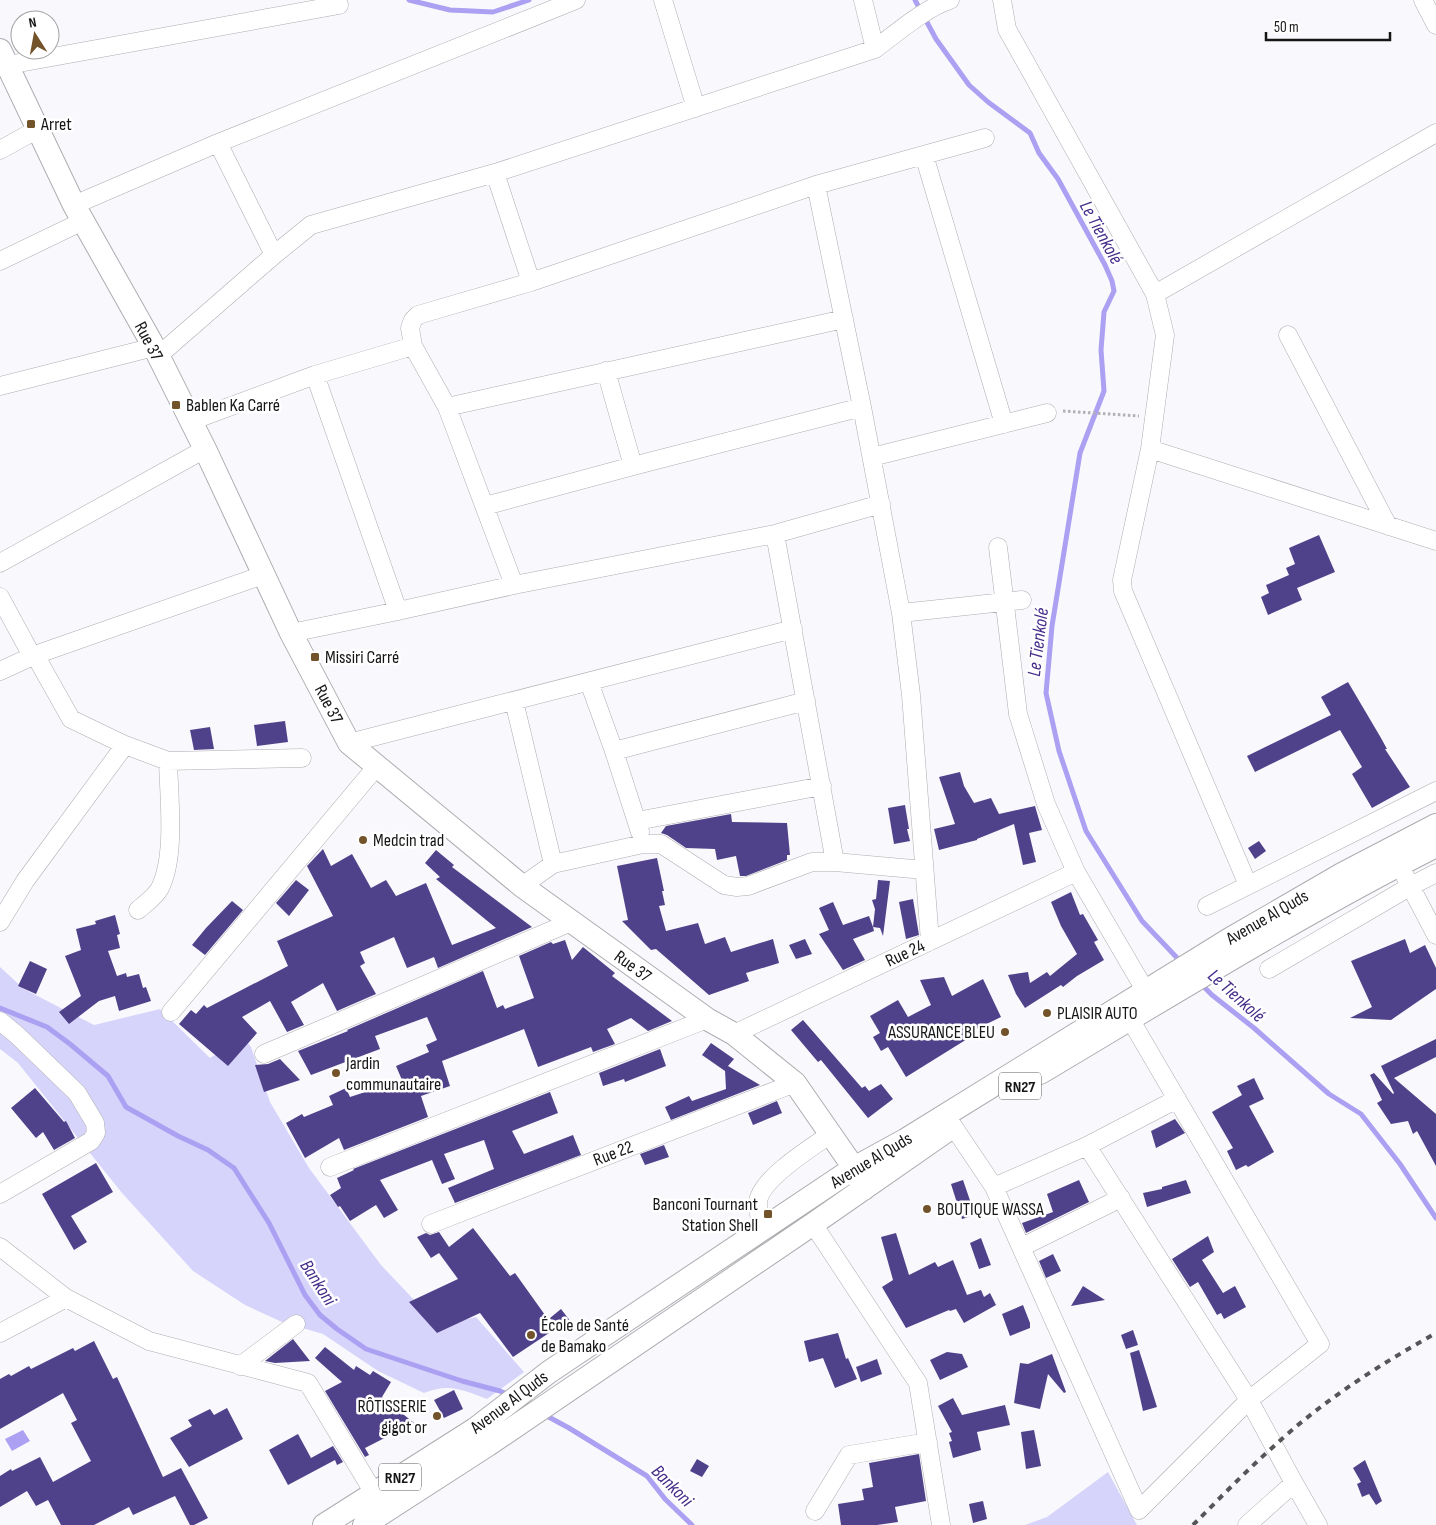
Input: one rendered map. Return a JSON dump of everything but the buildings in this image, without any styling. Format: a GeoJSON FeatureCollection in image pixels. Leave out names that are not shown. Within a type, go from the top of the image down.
{"type":"FeatureCollection","features":[{"type":"Feature","properties":{"kind":"main road","name":"Rue 37"},"geometry":{"type":"LineString","coordinates":[[4,58],[78,213],[156,352],[191,421],[263,575],[349,743],[522,886],[707,1019],[734,1034],[795,1083],[854,1168],[864,1189]]}},
{"type":"Feature","properties":{"kind":"main road","name":"Avenue Al Quds"},"geometry":{"type":"LineString","coordinates":[[324,1525],[374,1493],[577,1385],[953,1126],[1130,1019],[1173,983],[1234,946],[1342,874],[1436,825]]}},
{"type":"Feature","properties":{"kind":"main road","name":"Avenue Al Quds"},"geometry":{"type":"LineString","coordinates":[[1234,946],[1436,846]]}},
{"type":"Feature","properties":{"kind":"main road","name":"Avenue Al Quds"},"geometry":{"type":"LineString","coordinates":[[364,1525],[482,1437],[549,1372],[762,1229],[854,1168],[905,1140],[1145,990],[1173,983]]}},
{"type":"Feature","properties":{"kind":"street"},"geometry":{"type":"LineString","coordinates":[[0,261],[78,213],[218,143],[576,0]]}},
{"type":"Feature","properties":{"kind":"street"},"geometry":{"type":"LineString","coordinates":[[663,0],[696,108]]}},
{"type":"Feature","properties":{"kind":"street"},"geometry":{"type":"LineString","coordinates":[[863,0],[875,49]]}},
{"type":"Feature","properties":{"kind":"street"},"geometry":{"type":"LineString","coordinates":[[1002,0],[1007,29],[1155,294],[1165,335],[1150,449],[1122,580],[1123,591],[1248,885]]}},
{"type":"Feature","properties":{"kind":"street"},"geometry":{"type":"LineString","coordinates":[[1423,0],[1436,25]]}},
{"type":"Feature","properties":{"kind":"street"},"geometry":{"type":"LineString","coordinates":[[0,386],[156,352],[311,225],[495,173],[875,49],[916,19],[946,1]]}},
{"type":"Feature","properties":{"kind":"street"},"geometry":{"type":"LineString","coordinates":[[4,58],[339,5]]}},
{"type":"Feature","properties":{"kind":"street"},"geometry":{"type":"LineString","coordinates":[[0,150],[38,129]]}},
{"type":"Feature","properties":{"kind":"street"},"geometry":{"type":"LineString","coordinates":[[1155,294],[1436,133]]}},
{"type":"Feature","properties":{"kind":"street"},"geometry":{"type":"LineString","coordinates":[[514,585],[447,407],[413,346],[410,328],[413,320],[418,315],[531,282],[816,185],[984,138]]}},
{"type":"Feature","properties":{"kind":"street"},"geometry":{"type":"LineString","coordinates":[[218,143],[274,256]]}},
{"type":"Feature","properties":{"kind":"street"},"geometry":{"type":"LineString","coordinates":[[924,155],[1004,424]]}},
{"type":"Feature","properties":{"kind":"street"},"geometry":{"type":"LineString","coordinates":[[495,173],[531,282]]}},
{"type":"Feature","properties":{"kind":"street"},"geometry":{"type":"LineString","coordinates":[[816,185],[862,407],[901,613],[911,695],[930,941]]}},
{"type":"Feature","properties":{"kind":"street"},"geometry":{"type":"LineString","coordinates":[[447,407],[844,319]]}},
{"type":"Feature","properties":{"kind":"street"},"geometry":{"type":"LineString","coordinates":[[1288,335],[1388,526]]}},
{"type":"Feature","properties":{"kind":"street"},"geometry":{"type":"LineString","coordinates":[[191,421],[315,374],[413,346]]}},
{"type":"Feature","properties":{"kind":"street"},"geometry":{"type":"LineString","coordinates":[[606,371],[633,466]]}},
{"type":"Feature","properties":{"kind":"street"},"geometry":{"type":"LineString","coordinates":[[315,374],[398,611]]}},
{"type":"Feature","properties":{"kind":"street"},"geometry":{"type":"LineString","coordinates":[[485,506],[862,407]]}},
{"type":"Feature","properties":{"kind":"street"},"geometry":{"type":"LineString","coordinates":[[872,458],[1056,412]]}},
{"type":"Feature","properties":{"kind":"street"},"geometry":{"type":"LineString","coordinates":[[0,563],[205,449]]}},
{"type":"Feature","properties":{"kind":"street"},"geometry":{"type":"LineString","coordinates":[[1150,449],[1436,542]]}},
{"type":"Feature","properties":{"kind":"street"},"geometry":{"type":"LineString","coordinates":[[291,632],[398,611],[514,585],[775,534],[881,504]]}},
{"type":"Feature","properties":{"kind":"street"},"geometry":{"type":"LineString","coordinates":[[775,534],[835,862]]}},
{"type":"Feature","properties":{"kind":"street"},"geometry":{"type":"LineString","coordinates":[[998,546],[1018,714],[1046,804],[1076,872],[1145,990]]}},
{"type":"Feature","properties":{"kind":"street"},"geometry":{"type":"LineString","coordinates":[[0,671],[34,655],[263,575]]}},
{"type":"Feature","properties":{"kind":"street"},"geometry":{"type":"LineString","coordinates":[[0,597],[72,720],[125,745],[168,761],[302,758]]}},
{"type":"Feature","properties":{"kind":"street"},"geometry":{"type":"LineString","coordinates":[[901,613],[1022,600]]}},
{"type":"Feature","properties":{"kind":"street"},"geometry":{"type":"LineString","coordinates":[[349,743],[793,629]]}},
{"type":"Feature","properties":{"kind":"street"},"geometry":{"type":"LineString","coordinates":[[589,682],[637,821],[642,844]]}},
{"type":"Feature","properties":{"kind":"street"},"geometry":{"type":"LineString","coordinates":[[514,701],[553,864]]}},
{"type":"Feature","properties":{"kind":"street"},"geometry":{"type":"LineString","coordinates":[[614,751],[806,701]]}},
{"type":"Feature","properties":{"kind":"street"},"geometry":{"type":"LineString","coordinates":[[0,922],[25,881],[125,745]]}},
{"type":"Feature","properties":{"kind":"street"},"geometry":{"type":"LineString","coordinates":[[138,910],[160,890],[168,866],[170,829],[168,761]]}},
{"type":"Feature","properties":{"kind":"street"},"geometry":{"type":"LineString","coordinates":[[171,1012],[377,766]]}},
{"type":"Feature","properties":{"kind":"street"},"geometry":{"type":"LineString","coordinates":[[637,821],[822,786]]}},
{"type":"Feature","properties":{"kind":"street","name":"Avenue Al Quds"},"geometry":{"type":"LineString","coordinates":[[1207,906],[1436,791]]}},
{"type":"Feature","properties":{"kind":"street"},"geometry":{"type":"LineString","coordinates":[[522,886],[553,864],[642,844],[661,844],[724,885],[737,887],[748,886],[812,862],[835,862],[924,870]]}},
{"type":"Feature","properties":{"kind":"street"},"geometry":{"type":"LineString","coordinates":[[1400,864],[1436,935]]}},
{"type":"Feature","properties":{"kind":"street","name":"Rue 24"},"geometry":{"type":"LineString","coordinates":[[734,1034],[1076,872]]}},
{"type":"Feature","properties":{"kind":"street"},"geometry":{"type":"LineString","coordinates":[[1269,969],[1414,893],[1436,873]]}},
{"type":"Feature","properties":{"kind":"street"},"geometry":{"type":"LineString","coordinates":[[1414,893],[1436,903]]}},
{"type":"Feature","properties":{"kind":"street"},"geometry":{"type":"LineString","coordinates":[[264,1054],[571,922]]}},
{"type":"Feature","properties":{"kind":"street"},"geometry":{"type":"LineString","coordinates":[[330,1167],[707,1019]]}},
{"type":"Feature","properties":{"kind":"street"},"geometry":{"type":"LineString","coordinates":[[953,1126],[994,1187],[1139,1510],[1249,1400],[1320,1344],[1130,1019]]}},
{"type":"Feature","properties":{"kind":"street"},"geometry":{"type":"LineString","coordinates":[[0,1022],[17,1035],[76,1093],[95,1124],[96,1133],[91,1141],[0,1194]]}},
{"type":"Feature","properties":{"kind":"street","name":"Rue 22"},"geometry":{"type":"LineString","coordinates":[[431,1224],[795,1083]]}},
{"type":"Feature","properties":{"kind":"street"},"geometry":{"type":"LineString","coordinates":[[994,1187],[1087,1146],[1177,1099]]}},
{"type":"Feature","properties":{"kind":"street"},"geometry":{"type":"LineString","coordinates":[[762,1229],[758,1201],[766,1184],[788,1164],[830,1134]]}},
{"type":"Feature","properties":{"kind":"street"},"geometry":{"type":"LineString","coordinates":[[1087,1146],[1249,1400],[1318,1525]]}},
{"type":"Feature","properties":{"kind":"street"},"geometry":{"type":"LineString","coordinates":[[1022,1248],[1121,1198]]}},
{"type":"Feature","properties":{"kind":"street"},"geometry":{"type":"LineString","coordinates":[[813,1224],[918,1383],[941,1525]]}},
{"type":"Feature","properties":{"kind":"street"},"geometry":{"type":"LineString","coordinates":[[0,1247],[66,1298],[149,1341],[308,1383],[374,1493]]}},
{"type":"Feature","properties":{"kind":"street"},"geometry":{"type":"LineString","coordinates":[[0,1334],[66,1298]]}},
{"type":"Feature","properties":{"kind":"street"},"geometry":{"type":"LineString","coordinates":[[240,1366],[296,1324]]}},
{"type":"Feature","properties":{"kind":"street"},"geometry":{"type":"LineString","coordinates":[[815,1511],[849,1455],[928,1442]]}},
{"type":"Feature","properties":{"kind":"street"},"geometry":{"type":"LineString","coordinates":[[1246,1525],[1294,1484]]}},
{"type":"Feature","properties":{"kind":"path"},"geometry":{"type":"LineString","coordinates":[[1056,412],[1154,417]]}},
{"type":"Feature","properties":{"kind":"shaded area"},"geometry":{"type":"Polygon","coordinates":[[[0,967],[24,989],[94,1025],[160,1009],[210,1058],[244,1038],[251,1047],[270,1102],[309,1168],[381,1265],[437,1324],[446,1324],[476,1317],[524,1372],[487,1399],[449,1388],[441,1388],[424,1393],[378,1371],[323,1334],[282,1322],[245,1305],[193,1271],[122,1193],[18,1063],[0,1049],[0,967]]]}},
{"type":"Feature","properties":{"kind":"shaded area"},"geometry":{"type":"Polygon","coordinates":[[[23,1430],[30,1441],[12,1451],[5,1439],[23,1430]]]}},
{"type":"Feature","properties":{"kind":"shaded area"},"geometry":{"type":"Polygon","coordinates":[[[1108,1472],[1137,1525],[1025,1525],[1047,1517],[1108,1472]]]}},
{"type":"Feature","properties":{"kind":"waterway","name":"Le Tienkolé"},"geometry":{"type":"LineString","coordinates":[[409,0],[450,10],[493,12],[529,0]]}},
{"type":"Feature","properties":{"kind":"waterway","name":"Le Tienkolé"},"geometry":{"type":"LineString","coordinates":[[915,0],[936,39],[969,85],[988,102],[1030,133],[1039,153],[1058,179],[1112,281],[1114,291],[1104,312],[1101,350],[1104,391],[1080,453],[1052,626],[1046,693],[1059,751],[1086,831],[1142,921],[1181,962]]}},
{"type":"Feature","properties":{"kind":"waterway","name":"Le Tienkolé"},"geometry":{"type":"LineString","coordinates":[[1200,983],[1329,1094],[1361,1114],[1400,1164],[1436,1218]]}},
{"type":"Feature","properties":{"kind":"waterway","name":"Bankoni"},"geometry":{"type":"LineString","coordinates":[[0,1008],[47,1027],[108,1076],[126,1107],[178,1136],[208,1150],[234,1168],[269,1223],[305,1295],[320,1315],[337,1329],[366,1349],[509,1395]]}},
{"type":"Feature","properties":{"kind":"waterway","name":"Bankoni"},"geometry":{"type":"LineString","coordinates":[[545,1415],[647,1476],[665,1499],[692,1525]]}},
{"type":"Feature","properties":{"kind":"railway"},"geometry":{"type":"LineString","coordinates":[[1193,1525],[1291,1430],[1372,1371],[1436,1333]]}},
{"type":"Feature","properties":{"kind":"place","name":"Arret"},"geometry":{"type":"Point","coordinates":[31,124]}},
{"type":"Feature","properties":{"kind":"place","name":"Bablen Ka Carré"},"geometry":{"type":"Point","coordinates":[176,405]}},
{"type":"Feature","properties":{"kind":"place","name":"Missiri Carré"},"geometry":{"type":"Point","coordinates":[315,657]}},
{"type":"Feature","properties":{"kind":"place","name":"Medcin trad"},"geometry":{"type":"Point","coordinates":[363,840]}},
{"type":"Feature","properties":{"kind":"place","name":"PLAISIR AUTO"},"geometry":{"type":"Point","coordinates":[1047,1013]}},
{"type":"Feature","properties":{"kind":"place","name":"ASSURANCE BLEU"},"geometry":{"type":"Point","coordinates":[1005,1032]}},
{"type":"Feature","properties":{"kind":"place","name":"Jardin communautaire"},"geometry":{"type":"Point","coordinates":[336,1073]}},
{"type":"Feature","properties":{"kind":"place","name":"BOUTIQUE WASSA"},"geometry":{"type":"Point","coordinates":[927,1209]}},
{"type":"Feature","properties":{"kind":"place","name":"Banconi Tournant Station Shell"},"geometry":{"type":"Point","coordinates":[768,1214]}},
{"type":"Feature","properties":{"kind":"place","name":"École de Santé de Bamako"},"geometry":{"type":"Point","coordinates":[531,1335]}},
{"type":"Feature","properties":{"kind":"place","name":"RÔTISSERIE gigot or"},"geometry":{"type":"Point","coordinates":[437,1416]}}]}
